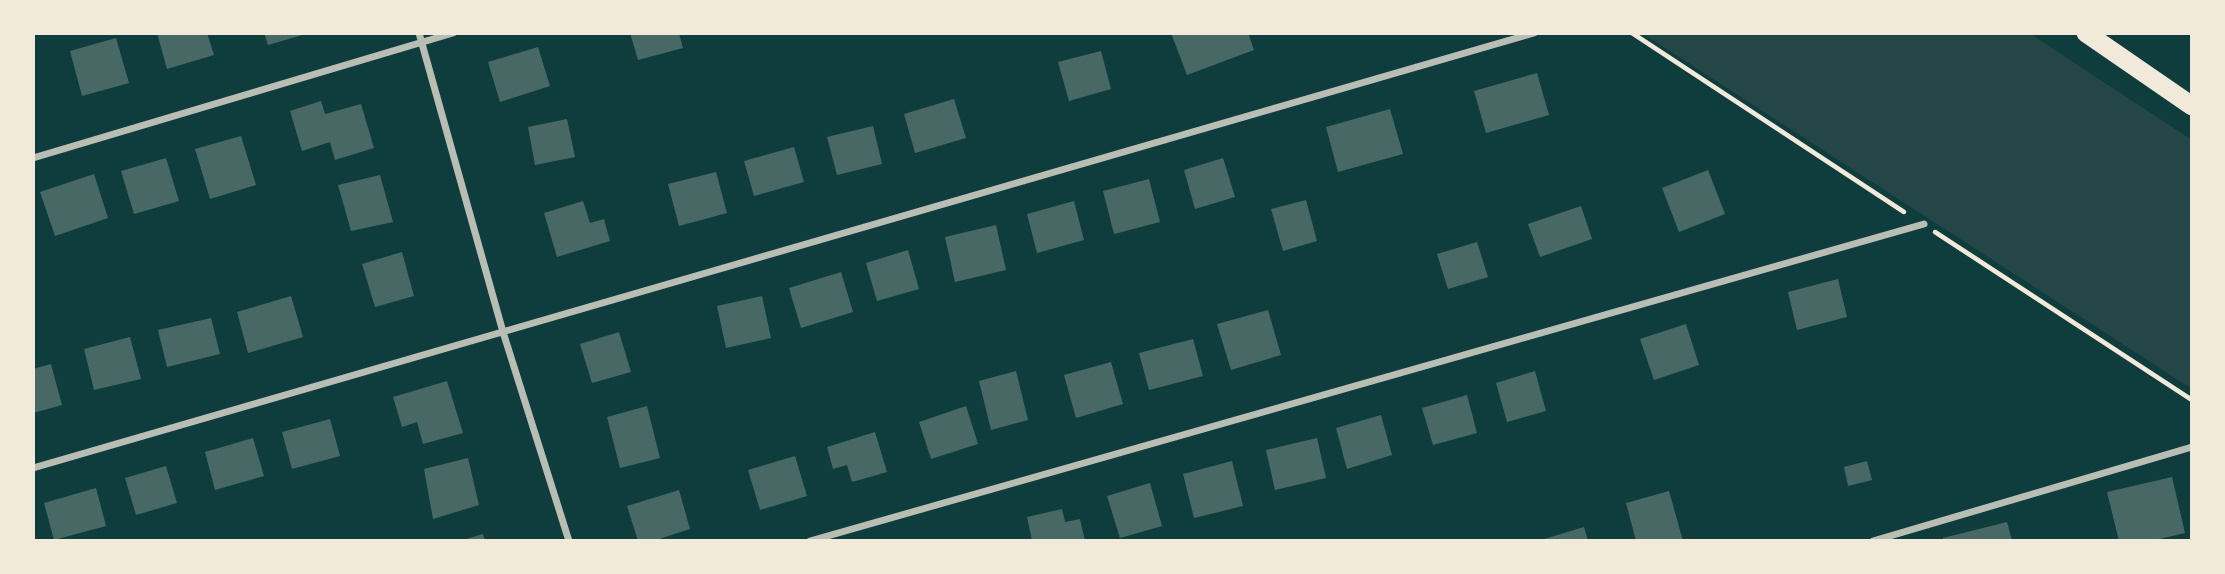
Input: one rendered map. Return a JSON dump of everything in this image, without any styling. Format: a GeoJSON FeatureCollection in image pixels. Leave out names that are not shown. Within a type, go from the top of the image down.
{"type":"FeatureCollection","features":[{"type":"Feature","properties":{"kind":"highway"},"geometry":{"type":"LineString","coordinates":[[2085,33],[2192,106]]}},
{"type":"Feature","properties":{"kind":"street"},"geometry":{"type":"LineString","coordinates":[[419,33],[503,332],[569,541]]}},
{"type":"Feature","properties":{"kind":"street"},"geometry":{"type":"LineString","coordinates":[[33,158],[453,33]]}},
{"type":"Feature","properties":{"kind":"street"},"geometry":{"type":"LineString","coordinates":[[33,468],[1534,33]]}},
{"type":"Feature","properties":{"kind":"street"},"geometry":{"type":"LineString","coordinates":[[810,541],[1924,224]]}},
{"type":"Feature","properties":{"kind":"street"},"geometry":{"type":"LineString","coordinates":[[1873,541],[2192,447]]}},
{"type":"Feature","properties":{"kind":"shaded area"},"geometry":{"type":"Polygon","coordinates":[[[1642,33],[2029,33],[2192,140],[2192,389],[1642,33]]]}},
{"type":"Feature","properties":{"kind":"building"},"geometry":{"type":"Polygon","coordinates":[[[157,33],[207,33],[214,55],[167,69],[157,33]]]}},
{"type":"Feature","properties":{"kind":"building"},"geometry":{"type":"Polygon","coordinates":[[[264,33],[306,33],[306,34],[268,45],[264,33]]]}},
{"type":"Feature","properties":{"kind":"building"},"geometry":{"type":"Polygon","coordinates":[[[630,33],[679,33],[683,48],[638,60],[630,33]]]}},
{"type":"Feature","properties":{"kind":"building"},"geometry":{"type":"Polygon","coordinates":[[[1171,33],[1248,33],[1254,50],[1187,75],[1171,33]]]}},
{"type":"Feature","properties":{"kind":"building"},"geometry":{"type":"Polygon","coordinates":[[[116,38],[129,83],[82,96],[70,51],[116,38]]]}},
{"type":"Feature","properties":{"kind":"building"},"geometry":{"type":"Polygon","coordinates":[[[538,47],[550,86],[500,102],[488,62],[538,47]]]}},
{"type":"Feature","properties":{"kind":"building"},"geometry":{"type":"Polygon","coordinates":[[[1101,51],[1111,89],[1069,101],[1058,62],[1101,51]]]}},
{"type":"Feature","properties":{"kind":"building"},"geometry":{"type":"Polygon","coordinates":[[[1537,73],[1549,115],[1486,133],[1474,91],[1537,73]]]}},
{"type":"Feature","properties":{"kind":"building"},"geometry":{"type":"Polygon","coordinates":[[[954,99],[966,138],[915,153],[904,114],[954,99]]]}},
{"type":"Feature","properties":{"kind":"building"},"geometry":{"type":"Polygon","coordinates":[[[321,101],[325,114],[361,104],[374,148],[335,160],[330,142],[302,151],[290,111],[321,101]]]}},
{"type":"Feature","properties":{"kind":"building"},"geometry":{"type":"Polygon","coordinates":[[[1390,109],[1403,154],[1338,172],[1326,127],[1390,109]]]}},
{"type":"Feature","properties":{"kind":"building"},"geometry":{"type":"Polygon","coordinates":[[[567,119],[575,157],[535,165],[528,127],[567,119]]]}},
{"type":"Feature","properties":{"kind":"building"},"geometry":{"type":"Polygon","coordinates":[[[873,126],[882,164],[837,175],[827,137],[873,126]]]}},
{"type":"Feature","properties":{"kind":"building"},"geometry":{"type":"Polygon","coordinates":[[[241,136],[256,185],[210,199],[195,149],[241,136]]]}},
{"type":"Feature","properties":{"kind":"building"},"geometry":{"type":"Polygon","coordinates":[[[794,147],[804,182],[754,196],[744,161],[794,147]]]}},
{"type":"Feature","properties":{"kind":"building"},"geometry":{"type":"Polygon","coordinates":[[[166,158],[179,201],[134,214],[121,171],[166,158]]]}},
{"type":"Feature","properties":{"kind":"building"},"geometry":{"type":"Polygon","coordinates":[[[1223,158],[1235,197],[1195,209],[1184,170],[1223,158]]]}},
{"type":"Feature","properties":{"kind":"building"},"geometry":{"type":"Polygon","coordinates":[[[1708,170],[1725,214],[1679,232],[1662,188],[1708,170]]]}},
{"type":"Feature","properties":{"kind":"building"},"geometry":{"type":"Polygon","coordinates":[[[716,172],[727,213],[679,226],[668,184],[716,172]]]}},
{"type":"Feature","properties":{"kind":"building"},"geometry":{"type":"Polygon","coordinates":[[[94,174],[108,218],[55,236],[40,192],[94,174]]]}},
{"type":"Feature","properties":{"kind":"building"},"geometry":{"type":"Polygon","coordinates":[[[380,175],[393,222],[351,231],[338,185],[380,175]]]}},
{"type":"Feature","properties":{"kind":"building"},"geometry":{"type":"Polygon","coordinates":[[[1149,179],[1160,222],[1114,234],[1103,191],[1149,179]]]}},
{"type":"Feature","properties":{"kind":"building"},"geometry":{"type":"Polygon","coordinates":[[[1306,200],[1317,241],[1283,251],[1271,209],[1306,200]]]}},
{"type":"Feature","properties":{"kind":"building"},"geometry":{"type":"Polygon","coordinates":[[[583,201],[590,223],[604,219],[610,241],[557,257],[544,213],[583,201]]]}},
{"type":"Feature","properties":{"kind":"building"},"geometry":{"type":"Polygon","coordinates":[[[1074,201],[1084,240],[1037,253],[1027,214],[1074,201]]]}},
{"type":"Feature","properties":{"kind":"building"},"geometry":{"type":"Polygon","coordinates":[[[1581,206],[1592,239],[1540,257],[1528,224],[1581,206]]]}},
{"type":"Feature","properties":{"kind":"building"},"geometry":{"type":"Polygon","coordinates":[[[996,225],[1006,270],[955,282],[945,237],[996,225]]]}},
{"type":"Feature","properties":{"kind":"building"},"geometry":{"type":"Polygon","coordinates":[[[1477,242],[1488,277],[1448,289],[1437,254],[1477,242]]]}},
{"type":"Feature","properties":{"kind":"building"},"geometry":{"type":"Polygon","coordinates":[[[908,250],[919,289],[877,301],[866,263],[908,250]]]}},
{"type":"Feature","properties":{"kind":"building"},"geometry":{"type":"Polygon","coordinates":[[[402,252],[414,296],[375,307],[362,264],[402,252]]]}},
{"type":"Feature","properties":{"kind":"building"},"geometry":{"type":"Polygon","coordinates":[[[841,272],[853,312],[801,328],[789,288],[841,272]]]}},
{"type":"Feature","properties":{"kind":"building"},"geometry":{"type":"Polygon","coordinates":[[[1838,279],[1847,317],[1797,330],[1788,292],[1838,279]]]}},
{"type":"Feature","properties":{"kind":"building"},"geometry":{"type":"Polygon","coordinates":[[[291,296],[303,337],[248,353],[237,312],[291,296]]]}},
{"type":"Feature","properties":{"kind":"building"},"geometry":{"type":"Polygon","coordinates":[[[762,296],[771,338],[726,348],[717,306],[762,296]]]}},
{"type":"Feature","properties":{"kind":"building"},"geometry":{"type":"Polygon","coordinates":[[[1268,310],[1281,355],[1231,370],[1217,324],[1268,310]]]}},
{"type":"Feature","properties":{"kind":"building"},"geometry":{"type":"Polygon","coordinates":[[[211,318],[220,354],[167,367],[158,330],[211,318]]]}},
{"type":"Feature","properties":{"kind":"building"},"geometry":{"type":"Polygon","coordinates":[[[1686,324],[1699,365],[1654,380],[1640,339],[1686,324]]]}},
{"type":"Feature","properties":{"kind":"building"},"geometry":{"type":"Polygon","coordinates":[[[619,332],[631,372],[592,383],[580,344],[619,332]]]}},
{"type":"Feature","properties":{"kind":"building"},"geometry":{"type":"Polygon","coordinates":[[[130,337],[141,379],[94,390],[84,349],[130,337]]]}},
{"type":"Feature","properties":{"kind":"building"},"geometry":{"type":"Polygon","coordinates":[[[1193,339],[1203,376],[1149,390],[1139,353],[1193,339]]]}},
{"type":"Feature","properties":{"kind":"building"},"geometry":{"type":"Polygon","coordinates":[[[1111,362],[1123,404],[1076,418],[1064,375],[1111,362]]]}},
{"type":"Feature","properties":{"kind":"building"},"geometry":{"type":"Polygon","coordinates":[[[51,364],[62,405],[33,413],[33,369],[51,364]]]}},
{"type":"Feature","properties":{"kind":"building"},"geometry":{"type":"Polygon","coordinates":[[[1016,371],[1028,420],[991,430],[979,381],[1016,371]]]}},
{"type":"Feature","properties":{"kind":"building"},"geometry":{"type":"Polygon","coordinates":[[[1535,371],[1546,411],[1507,422],[1496,383],[1535,371]]]}},
{"type":"Feature","properties":{"kind":"building"},"geometry":{"type":"Polygon","coordinates":[[[447,381],[463,433],[423,444],[417,422],[402,427],[393,397],[447,381]]]}},
{"type":"Feature","properties":{"kind":"building"},"geometry":{"type":"Polygon","coordinates":[[[1467,395],[1477,433],[1433,445],[1422,408],[1467,395]]]}},
{"type":"Feature","properties":{"kind":"building"},"geometry":{"type":"Polygon","coordinates":[[[647,406],[660,458],[620,468],[607,417],[647,406]]]}},
{"type":"Feature","properties":{"kind":"building"},"geometry":{"type":"Polygon","coordinates":[[[966,406],[978,444],[931,459],[919,422],[966,406]]]}},
{"type":"Feature","properties":{"kind":"building"},"geometry":{"type":"Polygon","coordinates":[[[1381,415],[1392,455],[1347,469],[1336,428],[1381,415]]]}},
{"type":"Feature","properties":{"kind":"building"},"geometry":{"type":"Polygon","coordinates":[[[330,419],[340,456],[292,469],[282,432],[330,419]]]}},
{"type":"Feature","properties":{"kind":"building"},"geometry":{"type":"Polygon","coordinates":[[[875,432],[887,472],[852,482],[847,465],[833,469],[827,447],[875,432]]]}},
{"type":"Feature","properties":{"kind":"building"},"geometry":{"type":"Polygon","coordinates":[[[253,438],[264,476],[215,490],[205,452],[253,438]]]}},
{"type":"Feature","properties":{"kind":"building"},"geometry":{"type":"Polygon","coordinates":[[[1317,438],[1326,478],[1275,490],[1266,450],[1317,438]]]}},
{"type":"Feature","properties":{"kind":"building"},"geometry":{"type":"Polygon","coordinates":[[[795,456],[807,496],[760,510],[748,470],[795,456]]]}},
{"type":"Feature","properties":{"kind":"building"},"geometry":{"type":"Polygon","coordinates":[[[468,458],[479,505],[433,519],[424,469],[468,458]]]}},
{"type":"Feature","properties":{"kind":"building"},"geometry":{"type":"Polygon","coordinates":[[[1232,461],[1243,506],[1194,518],[1183,474],[1232,461]]]}},
{"type":"Feature","properties":{"kind":"building"},"geometry":{"type":"Polygon","coordinates":[[[1867,461],[1872,480],[1848,486],[1844,467],[1867,461]]]}},
{"type":"Feature","properties":{"kind":"building"},"geometry":{"type":"Polygon","coordinates":[[[166,466],[177,503],[136,515],[125,478],[166,466]]]}},
{"type":"Feature","properties":{"kind":"building"},"geometry":{"type":"Polygon","coordinates":[[[2172,477],[2185,533],[2151,541],[2119,541],[2107,492],[2172,477]]]}},
{"type":"Feature","properties":{"kind":"building"},"geometry":{"type":"Polygon","coordinates":[[[1150,483],[1162,526],[1120,538],[1107,496],[1150,483]]]}},
{"type":"Feature","properties":{"kind":"building"},"geometry":{"type":"Polygon","coordinates":[[[96,488],[106,526],[54,540],[44,503],[96,488]]]}},
{"type":"Feature","properties":{"kind":"building"},"geometry":{"type":"Polygon","coordinates":[[[679,490],[690,529],[653,541],[638,541],[627,506],[679,490]]]}},
{"type":"Feature","properties":{"kind":"building"},"geometry":{"type":"Polygon","coordinates":[[[1669,491],[1683,541],[1636,541],[1626,503],[1669,491]]]}},
{"type":"Feature","properties":{"kind":"building"},"geometry":{"type":"Polygon","coordinates":[[[1062,509],[1065,522],[1080,519],[1085,541],[1032,541],[1027,517],[1062,509]]]}},
{"type":"Feature","properties":{"kind":"building"},"geometry":{"type":"Polygon","coordinates":[[[2007,522],[2012,541],[1944,541],[1943,538],[2007,522]]]}},
{"type":"Feature","properties":{"kind":"building"},"geometry":{"type":"Polygon","coordinates":[[[1584,527],[1588,541],[1541,541],[1541,540],[1584,527]]]}},
{"type":"Feature","properties":{"kind":"building"},"geometry":{"type":"Polygon","coordinates":[[[483,534],[485,541],[463,541],[463,540],[483,534]]]}}]}
